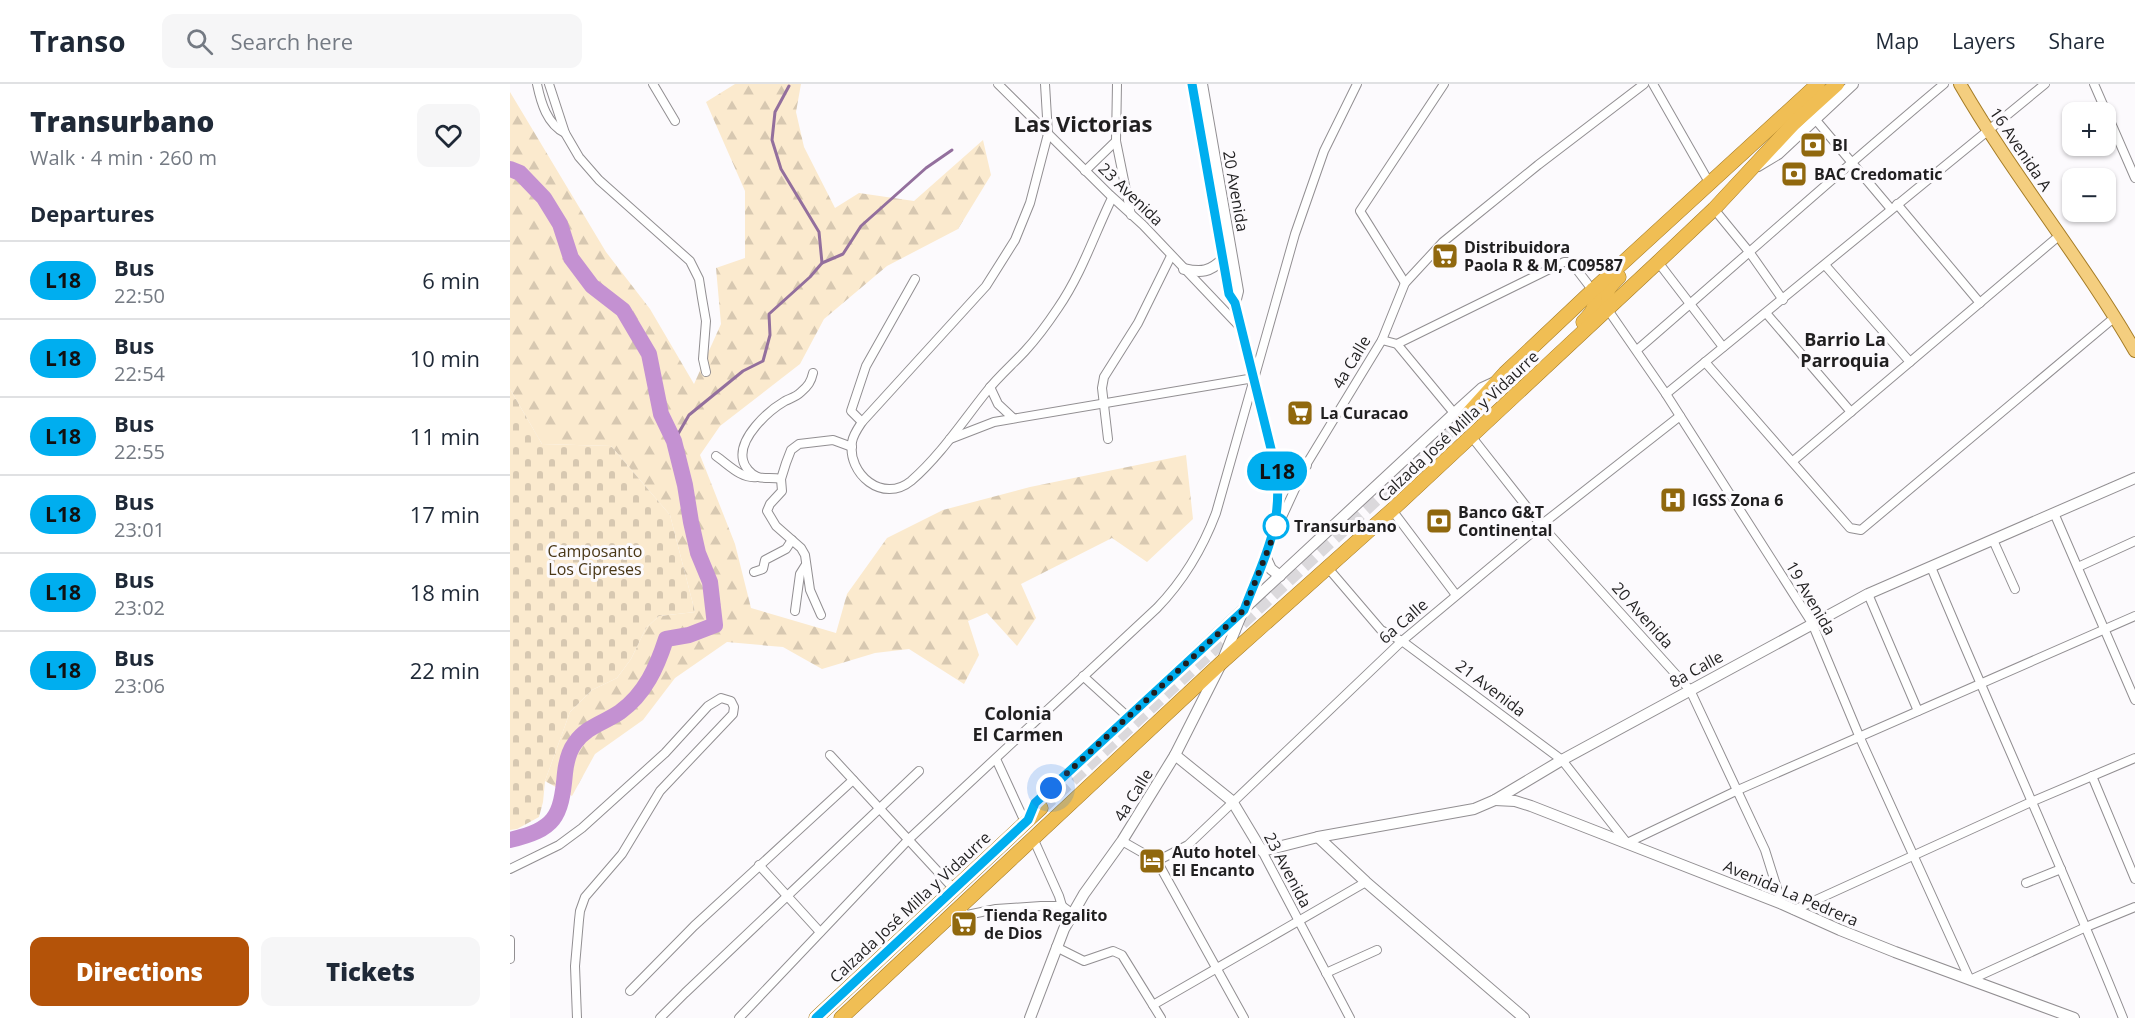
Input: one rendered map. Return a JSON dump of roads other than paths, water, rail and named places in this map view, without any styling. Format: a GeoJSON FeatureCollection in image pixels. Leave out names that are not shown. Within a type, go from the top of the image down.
{"type":"FeatureCollection","features":[{"type":"Feature","properties":{"kind":"highway","name":"Calzada José Milla y Vidaurre"},"geometry":{"type":"LineString","coordinates":[[1460,415],[1818,84]]}},
{"type":"Feature","properties":{"kind":"highway","name":"Calzada José Milla y Vidaurre"},"geometry":{"type":"LineString","coordinates":[[841,1018],[1222,662],[1392,510],[1608,309],[1714,208],[1794,123],[1837,84]]}},
{"type":"Feature","properties":{"kind":"highway"},"geometry":{"type":"LineString","coordinates":[[1608,309],[1606,302],[1608,288],[1645,254],[1648,240]]}},
{"type":"Feature","properties":{"kind":"highway"},"geometry":{"type":"LineString","coordinates":[[1561,352],[1564,339],[1594,310],[1596,302],[1593,290]]}},
{"type":"Feature","properties":{"kind":"highway","name":"Calzada José Milla y Vidaurre"},"geometry":{"type":"LineString","coordinates":[[816,1018],[1041,808]]}},
{"type":"Feature","properties":{"kind":"main road","name":"16 Avenida A"},"geometry":{"type":"LineString","coordinates":[[1960,84],[1987,130],[2115,316],[2135,351]]}},
{"type":"Feature","properties":{"kind":"street"},"geometry":{"type":"LineString","coordinates":[[537,84],[550,122],[556,129],[565,133]]}},
{"type":"Feature","properties":{"kind":"street"},"geometry":{"type":"LineString","coordinates":[[549,84],[565,133],[579,157],[599,180],[690,261],[699,279],[706,321],[703,359],[706,372]]}},
{"type":"Feature","properties":{"kind":"street"},"geometry":{"type":"LineString","coordinates":[[653,84],[675,122]]}},
{"type":"Feature","properties":{"kind":"street","name":"23 Avenida"},"geometry":{"type":"LineString","coordinates":[[998,84],[1112,198],[1132,215],[1241,328]]}},
{"type":"Feature","properties":{"kind":"street"},"geometry":{"type":"LineString","coordinates":[[1045,84],[1048,134],[1026,215],[1015,240],[1000,266],[975,298],[862,422],[854,434],[852,447],[858,469],[866,480],[880,488],[895,490],[900,488],[912,480],[949,439],[990,387],[1032,342],[1068,293],[1112,198]]}},
{"type":"Feature","properties":{"kind":"street"},"geometry":{"type":"LineString","coordinates":[[1117,84],[1116,141],[1132,215]]}},
{"type":"Feature","properties":{"kind":"street","name":"20 Avenida"},"geometry":{"type":"LineString","coordinates":[[1192,84],[1204,123],[1238,291],[1235,303]]}},
{"type":"Feature","properties":{"kind":"street","name":"20 Avenida"},"geometry":{"type":"LineString","coordinates":[[1202,84],[1204,123],[1229,294],[1235,303],[1280,491],[1275,532]]}},
{"type":"Feature","properties":{"kind":"street"},"geometry":{"type":"LineString","coordinates":[[739,1018],[909,839],[1157,608],[1184,578],[1216,513],[1295,234],[1324,151],[1357,84]]}},
{"type":"Feature","properties":{"kind":"street"},"geometry":{"type":"LineString","coordinates":[[1405,283],[1360,211],[1444,84]]}},
{"type":"Feature","properties":{"kind":"street","name":"4a Calle"},"geometry":{"type":"LineString","coordinates":[[1030,1018],[1056,947],[1073,914],[1122,841],[1175,755],[1222,662],[1275,532],[1306,465],[1382,340],[1405,283],[1443,242],[1538,165],[1644,84]]}},
{"type":"Feature","properties":{"kind":"street"},"geometry":{"type":"LineString","coordinates":[[1653,84],[1710,184]]}},
{"type":"Feature","properties":{"kind":"street","name":"Calzada José Milla y Vidaurre"},"geometry":{"type":"LineString","coordinates":[[1750,171],[1778,154],[1853,84]]}},
{"type":"Feature","properties":{"kind":"street"},"geometry":{"type":"LineString","coordinates":[[1637,350],[1852,161],[1944,84]]}},
{"type":"Feature","properties":{"kind":"street"},"geometry":{"type":"LineString","coordinates":[[1666,394],[2045,84]]}},
{"type":"Feature","properties":{"kind":"street"},"geometry":{"type":"LineString","coordinates":[[2094,84],[2135,178]]}},
{"type":"Feature","properties":{"kind":"street"},"geometry":{"type":"LineString","coordinates":[[1815,119],[1980,303]]}},
{"type":"Feature","properties":{"kind":"street"},"geometry":{"type":"LineString","coordinates":[[1085,171],[1116,141]]}},
{"type":"Feature","properties":{"kind":"street"},"geometry":{"type":"LineString","coordinates":[[1714,208],[1750,253],[1783,300]]}},
{"type":"Feature","properties":{"kind":"street"},"geometry":{"type":"LineString","coordinates":[[1793,461],[2060,235]]}},
{"type":"Feature","properties":{"kind":"street"},"geometry":{"type":"LineString","coordinates":[[1108,439],[1102,384],[1106,372],[1138,323],[1171,256]]}},
{"type":"Feature","properties":{"kind":"street"},"geometry":{"type":"LineString","coordinates":[[1184,268],[1198,272],[1212,269],[1223,259]]}},
{"type":"Feature","properties":{"kind":"street","name":"19 Avenida"},"geometry":{"type":"LineString","coordinates":[[1397,344],[1562,263],[1570,262],[1637,350],[1812,623],[1860,738],[1970,980]]}},
{"type":"Feature","properties":{"kind":"street"},"geometry":{"type":"LineString","coordinates":[[1658,262],[1723,348]]}},
{"type":"Feature","properties":{"kind":"street"},"geometry":{"type":"LineString","coordinates":[[1825,265],[1910,362]]}},
{"type":"Feature","properties":{"kind":"street"},"geometry":{"type":"LineString","coordinates":[[862,422],[851,411],[859,381],[915,279]]}},
{"type":"Feature","properties":{"kind":"street"},"geometry":{"type":"LineString","coordinates":[[1766,313],[1851,412]]}},
{"type":"Feature","properties":{"kind":"street"},"geometry":{"type":"LineString","coordinates":[[1705,362],[1850,528],[1861,530],[2115,316]]}},
{"type":"Feature","properties":{"kind":"street"},"geometry":{"type":"LineString","coordinates":[[1382,340],[1397,344],[1460,415]]}},
{"type":"Feature","properties":{"kind":"street"},"geometry":{"type":"LineString","coordinates":[[758,477],[752,474],[744,464],[742,454],[744,444],[763,416],[803,391],[810,383],[813,373]]}},
{"type":"Feature","properties":{"kind":"street"},"geometry":{"type":"LineString","coordinates":[[949,439],[994,422],[1014,418],[1254,378]]}},
{"type":"Feature","properties":{"kind":"street"},"geometry":{"type":"LineString","coordinates":[[990,387],[998,404],[1014,418]]}},
{"type":"Feature","properties":{"kind":"street","name":"Calzada José Milla y Vidaurre"},"geometry":{"type":"LineString","coordinates":[[1026,821],[1035,803],[1280,576],[1460,415]]}},
{"type":"Feature","properties":{"kind":"street","name":"6a Calle"},"geometry":{"type":"LineString","coordinates":[[1157,861],[1171,856],[1188,845],[1402,640],[1541,525],[1680,416]]}},
{"type":"Feature","properties":{"kind":"street","name":"20 Avenida"},"geometry":{"type":"LineString","coordinates":[[1471,436],[1541,525],[1690,690],[1765,850],[1782,904]]}},
{"type":"Feature","properties":{"kind":"street"},"geometry":{"type":"LineString","coordinates":[[821,615],[810,590],[801,548],[776,526],[767,511],[782,491],[781,479],[791,450],[799,444],[833,440],[852,447]]}},
{"type":"Feature","properties":{"kind":"street"},"geometry":{"type":"LineString","coordinates":[[716,456],[749,478],[781,479]]}},
{"type":"Feature","properties":{"kind":"street"},"geometry":{"type":"LineString","coordinates":[[1277,473],[1294,476],[1306,465]]}},
{"type":"Feature","properties":{"kind":"street","name":"8a Calle"},"geometry":{"type":"LineString","coordinates":[[1262,851],[1318,837],[1473,809],[1495,800],[1562,760],[1868,594],[2135,478]]}},
{"type":"Feature","properties":{"kind":"street"},"geometry":{"type":"LineString","coordinates":[[1392,510],[1456,595]]}},
{"type":"Feature","properties":{"kind":"street"},"geometry":{"type":"LineString","coordinates":[[2054,513],[2135,700]]}},
{"type":"Feature","properties":{"kind":"street"},"geometry":{"type":"LineString","coordinates":[[754,572],[763,569],[765,560],[786,549],[792,540]]}},
{"type":"Feature","properties":{"kind":"street"},"geometry":{"type":"LineString","coordinates":[[1993,540],[2015,589]]}},
{"type":"Feature","properties":{"kind":"street"},"geometry":{"type":"LineString","coordinates":[[2078,567],[2135,541]]}},
{"type":"Feature","properties":{"kind":"street"},"geometry":{"type":"LineString","coordinates":[[1265,556],[1271,568],[1280,576]]}},
{"type":"Feature","properties":{"kind":"street"},"geometry":{"type":"LineString","coordinates":[[795,611],[800,574],[805,566]]}},
{"type":"Feature","properties":{"kind":"street"},"geometry":{"type":"LineString","coordinates":[[1931,567],[2123,1018]]}},
{"type":"Feature","properties":{"kind":"street","name":"21 Avenida"},"geometry":{"type":"LineString","coordinates":[[1328,568],[1381,630],[1402,640],[1562,760],[1627,843]]}},
{"type":"Feature","properties":{"kind":"street"},"geometry":{"type":"LineString","coordinates":[[1868,594],[1918,711]]}},
{"type":"Feature","properties":{"kind":"street"},"geometry":{"type":"LineString","coordinates":[[1627,843],[1738,790],[2135,616]]}},
{"type":"Feature","properties":{"kind":"street"},"geometry":{"type":"LineString","coordinates":[[1083,676],[1128,717]]}},
{"type":"Feature","properties":{"kind":"street"},"geometry":{"type":"LineString","coordinates":[[510,869],[559,845],[582,828],[665,753],[708,706],[721,698],[731,701],[734,707],[733,714],[660,791],[622,854],[585,897],[580,911],[578,932],[577,1018]]}},
{"type":"Feature","properties":{"kind":"street"},"geometry":{"type":"LineString","coordinates":[[830,755],[954,889]]}},
{"type":"Feature","properties":{"kind":"street","name":"23 Avenida"},"geometry":{"type":"LineString","coordinates":[[1175,755],[1232,801],[1262,851],[1346,1015]]}},
{"type":"Feature","properties":{"kind":"street"},"geometry":{"type":"LineString","coordinates":[[1794,910],[2031,802],[2135,758]]}},
{"type":"Feature","properties":{"kind":"street"},"geometry":{"type":"LineString","coordinates":[[996,759],[1026,821]]}},
{"type":"Feature","properties":{"kind":"street"},"geometry":{"type":"LineString","coordinates":[[660,1018],[919,771]]}},
{"type":"Feature","properties":{"kind":"street"},"geometry":{"type":"LineString","coordinates":[[2092,776],[2135,879]]}},
{"type":"Feature","properties":{"kind":"street"},"geometry":{"type":"LineString","coordinates":[[630,991],[694,926],[853,780]]}},
{"type":"Feature","properties":{"kind":"street","name":"Avenida La Pedrera"},"geometry":{"type":"LineString","coordinates":[[1495,800],[1515,801],[1627,843],[1782,904],[1884,948],[2074,1018]]}},
{"type":"Feature","properties":{"kind":"street"},"geometry":{"type":"LineString","coordinates":[[1318,837],[1366,882],[1524,1018]]}},
{"type":"Feature","properties":{"kind":"street"},"geometry":{"type":"LineString","coordinates":[[1033,838],[1062,906],[1073,914]]}},
{"type":"Feature","properties":{"kind":"street"},"geometry":{"type":"LineString","coordinates":[[1122,841],[1157,861],[1244,1018]]}},
{"type":"Feature","properties":{"kind":"street"},"geometry":{"type":"LineString","coordinates":[[759,865],[820,932]]}},
{"type":"Feature","properties":{"kind":"street"},"geometry":{"type":"LineString","coordinates":[[2026,883],[2061,869]]}},
{"type":"Feature","properties":{"kind":"street"},"geometry":{"type":"LineString","coordinates":[[1153,1005],[1366,882]]}},
{"type":"Feature","properties":{"kind":"street"},"geometry":{"type":"LineString","coordinates":[[959,910],[967,915],[996,909],[1062,906]]}},
{"type":"Feature","properties":{"kind":"street"},"geometry":{"type":"LineString","coordinates":[[1970,980],[2135,907]]}},
{"type":"Feature","properties":{"kind":"street"},"geometry":{"type":"LineString","coordinates":[[510,940],[510,959]]}},
{"type":"Feature","properties":{"kind":"street"},"geometry":{"type":"LineString","coordinates":[[1056,947],[1084,961],[1113,951],[1118,952],[1161,1018]]}},
{"type":"Feature","properties":{"kind":"street"},"geometry":{"type":"LineString","coordinates":[[1326,973],[1377,950]]}},
{"type":"Feature","properties":{"kind":"waterway"},"geometry":{"type":"LineString","coordinates":[[674,441],[689,415],[743,371],[763,361],[770,335],[769,314],[822,263],[819,232],[781,169],[772,140],[775,112],[789,86]]}},
{"type":"Feature","properties":{"kind":"waterway"},"geometry":{"type":"LineString","coordinates":[[822,263],[843,254],[861,226],[926,168],[952,150]]}},
{"type":"Feature","properties":{"kind":"waterway"},"geometry":{"type":"LineString","coordinates":[[510,169],[520,173],[544,198],[560,224],[571,258],[592,286],[623,310],[649,354],[661,414],[674,441],[685,485],[698,553],[710,582],[715,625],[689,635],[666,639],[654,670],[636,697],[620,712],[585,733],[573,746],[566,766],[561,801],[553,819],[537,831],[510,840]]}},
{"type":"Feature","properties":{"kind":"tunnel"},"geometry":{"type":"LineString","coordinates":[[1041,808],[1466,416]]}},
{"type":"Feature","properties":{"kind":"place","name":"BI"},"geometry":{"type":"Point","coordinates":[1813,145]}},
{"type":"Feature","properties":{"kind":"place","name":"BAC Credomatic"},"geometry":{"type":"Point","coordinates":[1794,174]}},
{"type":"Feature","properties":{"kind":"place","name":"Distribuidora Paola R & M, C09587"},"geometry":{"type":"Point","coordinates":[1445,256]}},
{"type":"Feature","properties":{"kind":"place","name":"La Curacao"},"geometry":{"type":"Point","coordinates":[1300,413]}},
{"type":"Feature","properties":{"kind":"place","name":"IGSS Zona 6"},"geometry":{"type":"Point","coordinates":[1673,500]}},
{"type":"Feature","properties":{"kind":"place","name":"Banco G&T Continental"},"geometry":{"type":"Point","coordinates":[1439,521]}},
{"type":"Feature","properties":{"kind":"place","name":"Transurbano"},"geometry":{"type":"Point","coordinates":[1276,526]}},
{"type":"Feature","properties":{"kind":"place","name":"Auto hotel El Encanto"},"geometry":{"type":"Point","coordinates":[1152,861]}},
{"type":"Feature","properties":{"kind":"place","name":"Tienda Regalito de Dios"},"geometry":{"type":"Point","coordinates":[964,924]}},
{"type":"Feature","properties":{"kind":"district","name":"Las Victorias"},"geometry":{"type":"Point","coordinates":[1083,123]}},
{"type":"Feature","properties":{"kind":"district","name":"Barrio La Parroquia"},"geometry":{"type":"Point","coordinates":[1845,349]}},
{"type":"Feature","properties":{"kind":"district","name":"Colonia El Carmen"},"geometry":{"type":"Point","coordinates":[1018,723]}},
{"type":"Feature","properties":{"kind":"park label","name":"Camposanto Los Cipreses"},"geometry":{"type":"Point","coordinates":[595,560]}}]}
